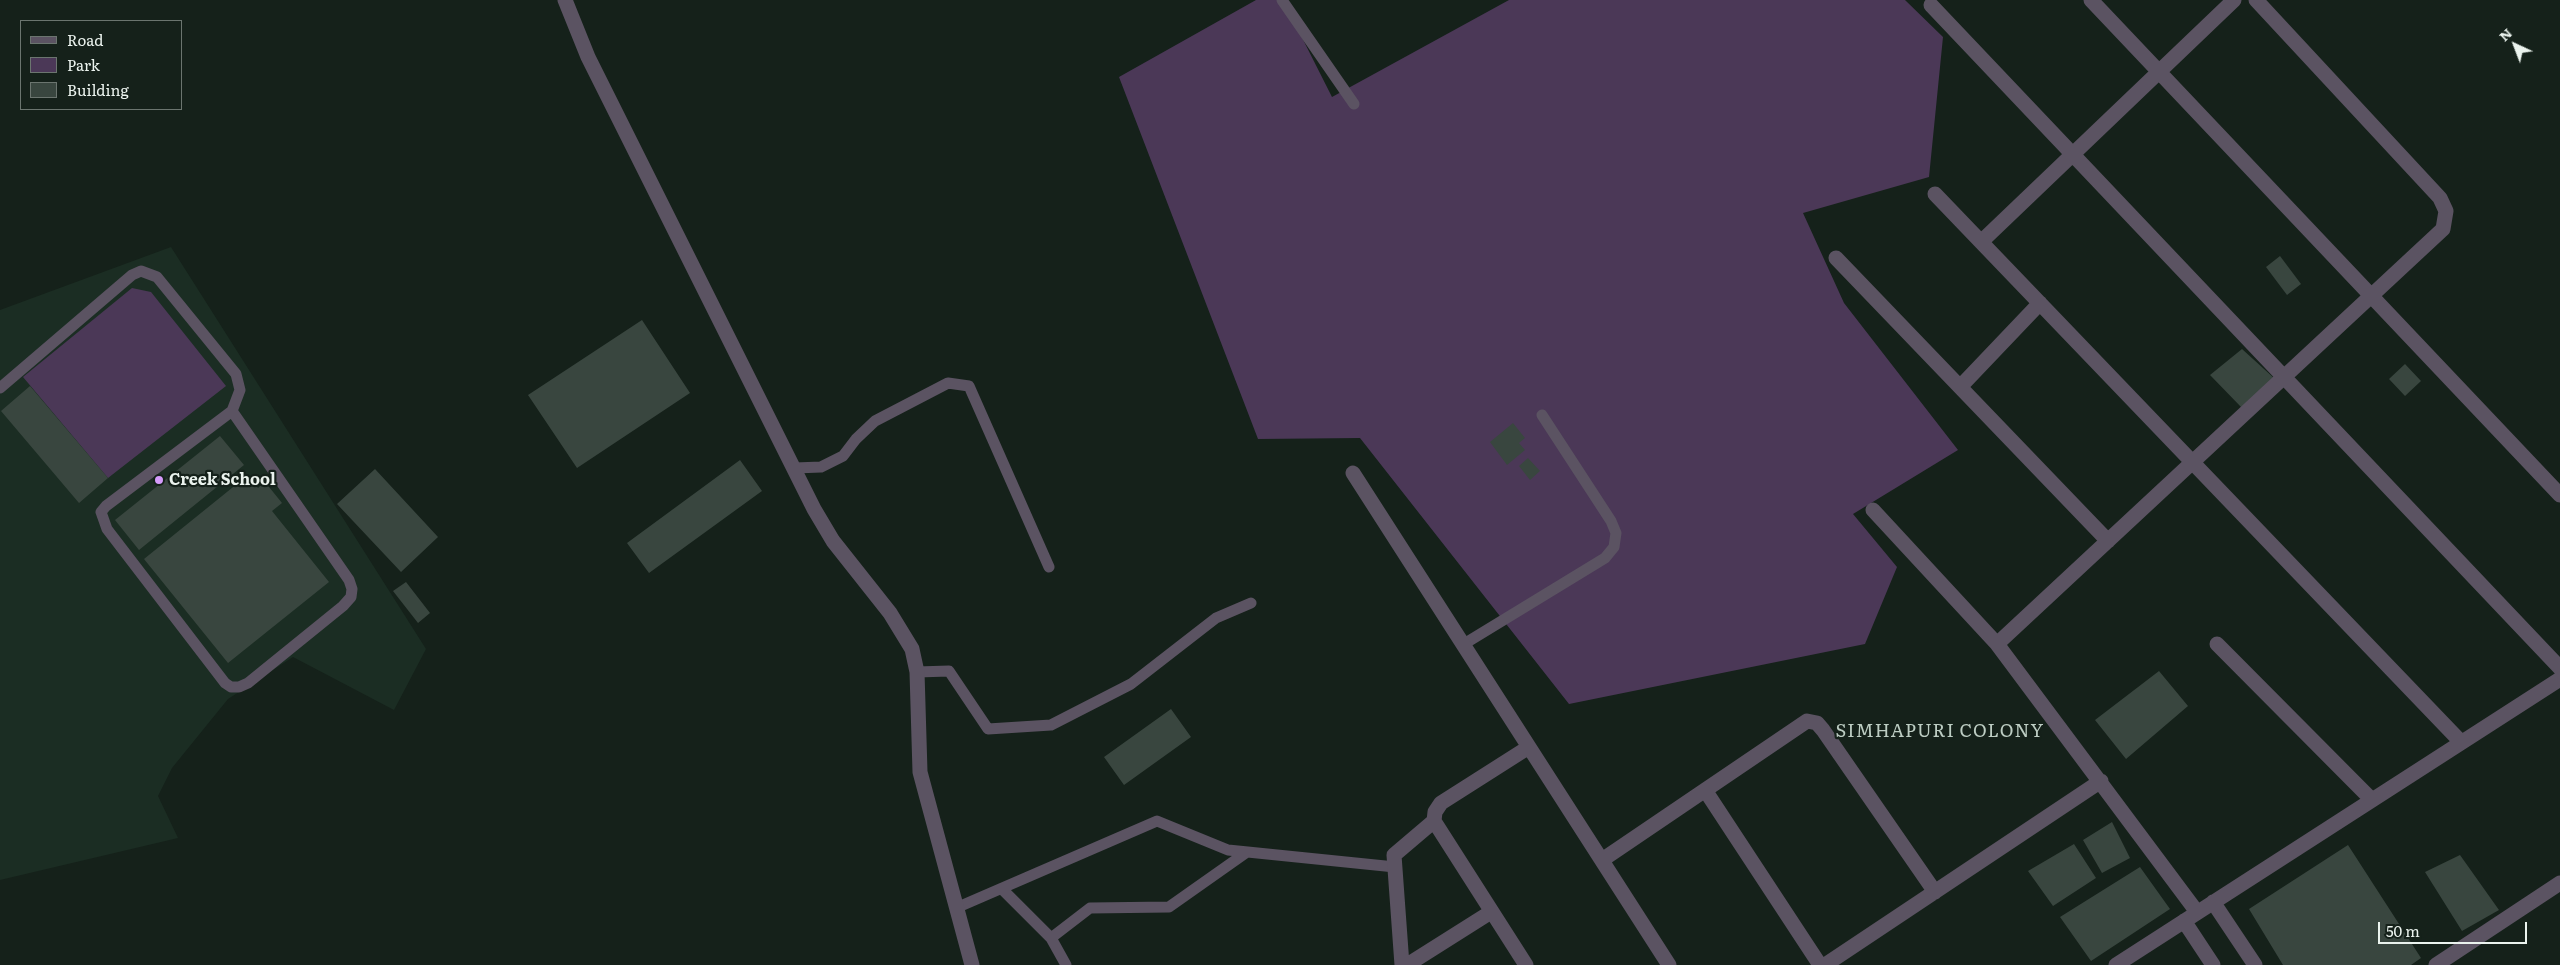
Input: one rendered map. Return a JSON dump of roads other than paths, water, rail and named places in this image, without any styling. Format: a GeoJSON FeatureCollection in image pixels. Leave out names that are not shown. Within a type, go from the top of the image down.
{"type":"FeatureCollection","features":[{"type":"Feature","properties":{"kind":"street"},"geometry":{"type":"LineString","coordinates":[[565,0],[588,57],[814,509],[833,541],[902,632],[912,649],[917,672],[920,772],[972,965]]}},
{"type":"Feature","properties":{"kind":"street"},"geometry":{"type":"LineString","coordinates":[[2091,0],[2560,495]]}},
{"type":"Feature","properties":{"kind":"street"},"geometry":{"type":"LineString","coordinates":[[1981,242],[2234,0]]}},
{"type":"Feature","properties":{"kind":"street"},"geometry":{"type":"LineString","coordinates":[[1997,644],[2443,229],[2446,211],[2440,198],[2256,0]]}},
{"type":"Feature","properties":{"kind":"street"},"geometry":{"type":"LineString","coordinates":[[1931,5],[2560,668]]}},
{"type":"Feature","properties":{"kind":"street"},"geometry":{"type":"LineString","coordinates":[[1935,194],[2461,742]]}},
{"type":"Feature","properties":{"kind":"street"},"geometry":{"type":"LineString","coordinates":[[1836,258],[2108,540]]}},
{"type":"Feature","properties":{"kind":"street"},"geometry":{"type":"LineString","coordinates":[[1960,387],[2040,303]]}},
{"type":"Feature","properties":{"kind":"street"},"geometry":{"type":"LineString","coordinates":[[1353,473],[1669,965]]}},
{"type":"Feature","properties":{"kind":"street"},"geometry":{"type":"LineString","coordinates":[[1874,510],[1997,644],[2197,912]]}},
{"type":"Feature","properties":{"kind":"street"},"geometry":{"type":"LineString","coordinates":[[2217,644],[2372,800]]}},
{"type":"Feature","properties":{"kind":"street"},"geometry":{"type":"LineString","coordinates":[[2116,965],[2560,679]]}},
{"type":"Feature","properties":{"kind":"street"},"geometry":{"type":"LineString","coordinates":[[1602,860],[1807,721],[1817,723],[1935,892]]}},
{"type":"Feature","properties":{"kind":"street"},"geometry":{"type":"LineString","coordinates":[[1526,965],[1434,821],[1435,812],[1441,803],[1529,747]]}},
{"type":"Feature","properties":{"kind":"street"},"geometry":{"type":"LineString","coordinates":[[1825,965],[2101,781]]}},
{"type":"Feature","properties":{"kind":"street"},"geometry":{"type":"LineString","coordinates":[[1705,790],[1820,965]]}},
{"type":"Feature","properties":{"kind":"street"},"geometry":{"type":"LineString","coordinates":[[1402,965],[1394,855],[1434,821]]}},
{"type":"Feature","properties":{"kind":"street"},"geometry":{"type":"LineString","coordinates":[[2436,965],[2560,883]]}},
{"type":"Feature","properties":{"kind":"street"},"geometry":{"type":"LineString","coordinates":[[2213,902],[2255,965]]}},
{"type":"Feature","properties":{"kind":"street"},"geometry":{"type":"LineString","coordinates":[[1407,965],[1491,912]]}},
{"type":"Feature","properties":{"kind":"street"},"geometry":{"type":"LineString","coordinates":[[2184,921],[2213,965]]}},
{"type":"Feature","properties":{"kind":"lane"},"geometry":{"type":"LineString","coordinates":[[1282,0],[1354,104]]}},
{"type":"Feature","properties":{"kind":"lane"},"geometry":{"type":"LineString","coordinates":[[0,388],[132,275],[141,272],[157,277],[236,374],[240,390],[232,412],[106,506],[101,512],[107,529],[226,683],[231,687],[239,687],[248,683],[343,606],[351,597],[352,588],[349,580],[232,412]]}},
{"type":"Feature","properties":{"kind":"lane"},"geometry":{"type":"LineString","coordinates":[[795,468],[821,468],[843,456],[856,439],[875,421],[948,383],[969,386],[1049,567]]}},
{"type":"Feature","properties":{"kind":"lane"},"geometry":{"type":"LineString","coordinates":[[1464,644],[1605,558],[1614,547],[1616,533],[1611,521],[1542,415]]}},
{"type":"Feature","properties":{"kind":"lane"},"geometry":{"type":"LineString","coordinates":[[917,672],[949,671],[988,729],[1051,725],[1131,684],[1216,618],[1251,603]]}},
{"type":"Feature","properties":{"kind":"lane"},"geometry":{"type":"LineString","coordinates":[[956,908],[1157,821],[1228,850],[1395,867]]}},
{"type":"Feature","properties":{"kind":"lane"},"geometry":{"type":"LineString","coordinates":[[1051,938],[1090,908],[1169,907],[1247,852]]}},
{"type":"Feature","properties":{"kind":"lane"},"geometry":{"type":"LineString","coordinates":[[1002,889],[1051,938],[1066,965]]}},
{"type":"Feature","properties":{"kind":"place","name":"Creek School"},"geometry":{"type":"Point","coordinates":[159,480]}},
{"type":"Feature","properties":{"kind":"district","name":"SIMHAPURI COLONY"},"geometry":{"type":"Point","coordinates":[1940,732]}}]}
